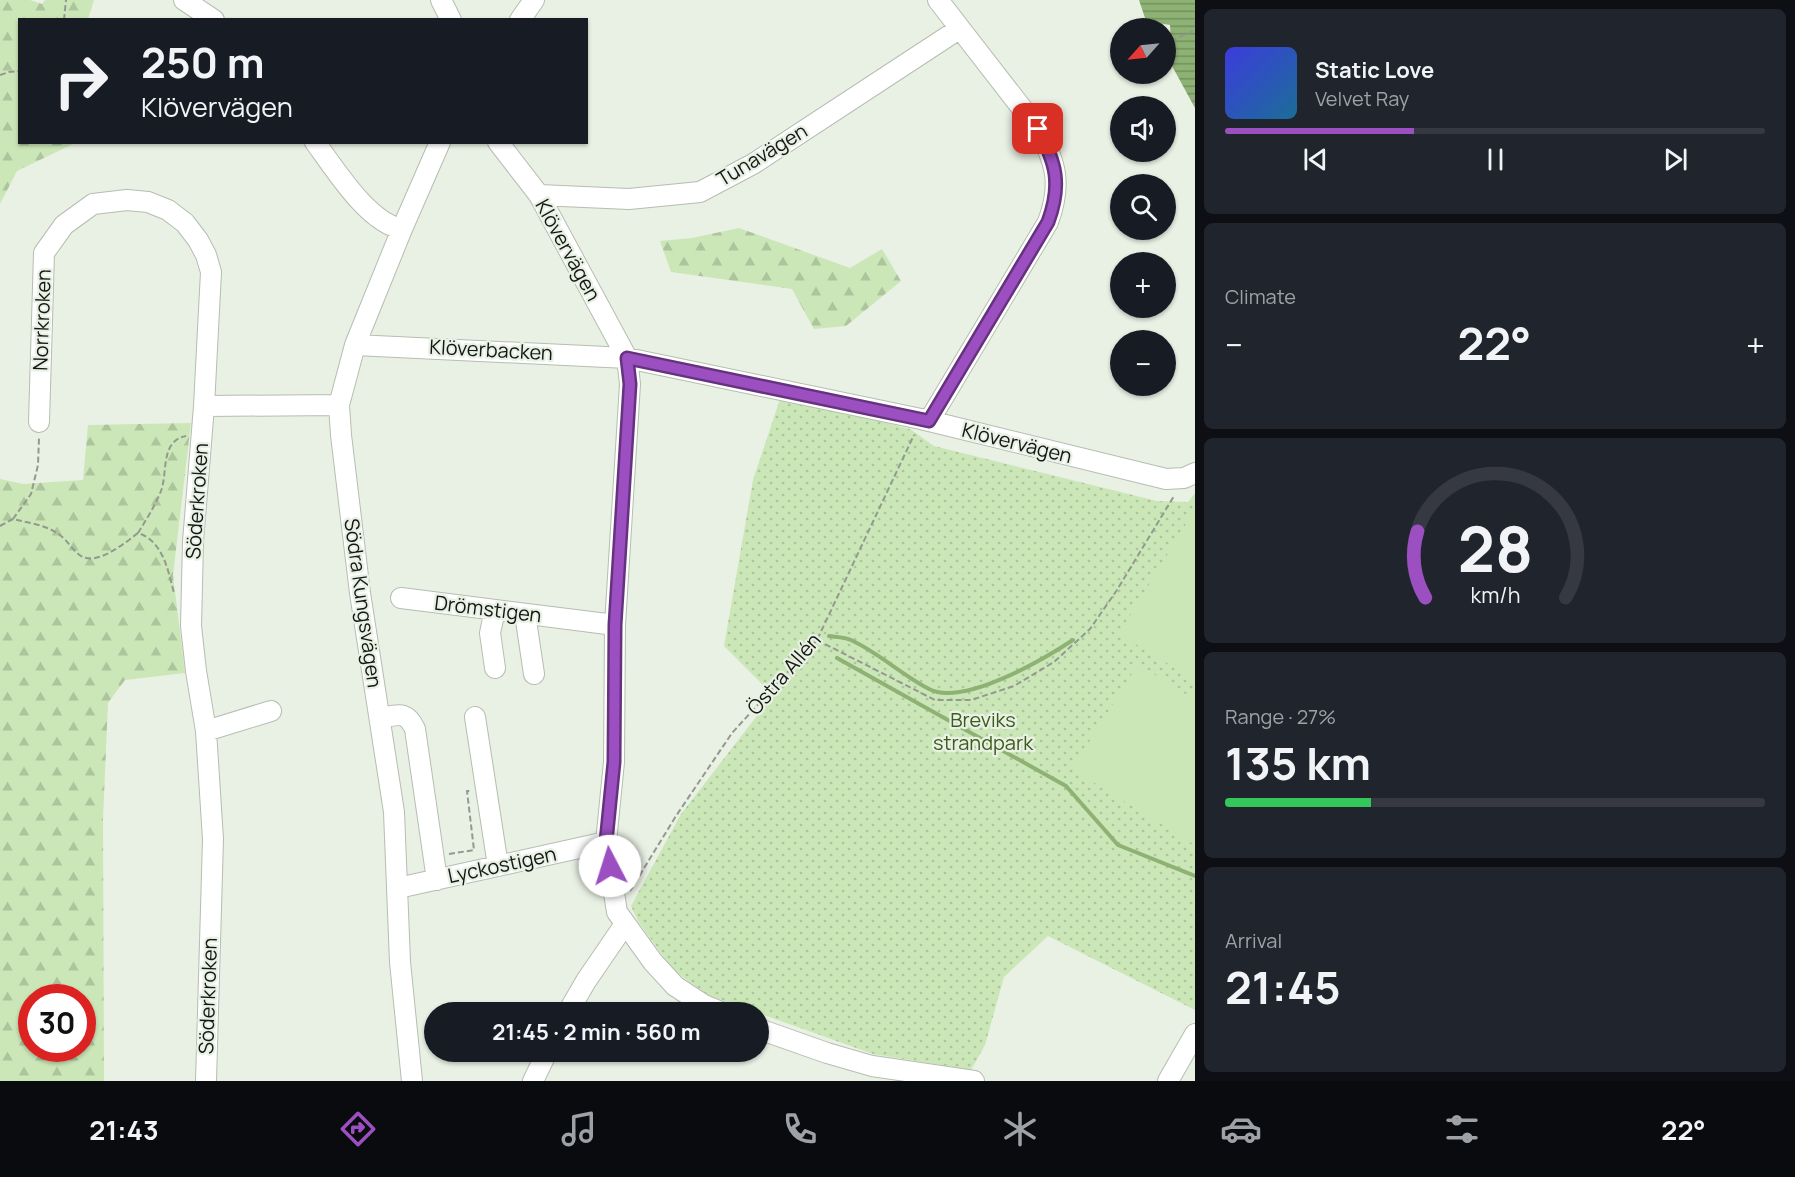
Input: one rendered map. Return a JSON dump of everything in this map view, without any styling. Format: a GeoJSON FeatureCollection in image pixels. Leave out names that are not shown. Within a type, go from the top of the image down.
{"type":"FeatureCollection","features":[{"type":"Feature","properties":{"kind":"street"},"geometry":{"type":"LineString","coordinates":[[184,0],[211,18]]}},
{"type":"Feature","properties":{"kind":"street"},"geometry":{"type":"LineString","coordinates":[[441,0],[449,18]]}},
{"type":"Feature","properties":{"kind":"street"},"geometry":{"type":"LineString","coordinates":[[521,18],[534,0]]}},
{"type":"Feature","properties":{"kind":"street"},"geometry":{"type":"LineString","coordinates":[[925,420],[1048,222],[1056,196],[1057,183],[1048,147],[1038,129],[938,0]]}},
{"type":"Feature","properties":{"kind":"street","name":"Tunavägen"},"geometry":{"type":"LineString","coordinates":[[539,195],[630,199],[700,192],[753,164],[959,28]]}},
{"type":"Feature","properties":{"kind":"street"},"geometry":{"type":"LineString","coordinates":[[317,144],[368,210],[391,227],[402,229]]}},
{"type":"Feature","properties":{"kind":"street","name":"Södra Kungsvägen"},"geometry":{"type":"LineString","coordinates":[[412,1081],[400,962],[394,812],[360,593],[339,405],[355,345],[439,144]]}},
{"type":"Feature","properties":{"kind":"street","name":"Klövervägen"},"geometry":{"type":"LineString","coordinates":[[500,144],[539,195],[627,358],[925,420],[1166,479],[1190,476]]}},
{"type":"Feature","properties":{"kind":"street","name":"Norrkroken"},"geometry":{"type":"LineString","coordinates":[[39,422],[44,253],[64,225],[93,204],[127,200],[148,202],[168,210],[185,223],[206,255],[211,272],[204,406]]}},
{"type":"Feature","properties":{"kind":"street","name":"Klöverbacken"},"geometry":{"type":"LineString","coordinates":[[355,345],[627,358]]}},
{"type":"Feature","properties":{"kind":"street"},"geometry":{"type":"LineString","coordinates":[[627,358],[630,384],[615,625],[614,762],[606,842],[621,918],[653,962],[675,986],[699,1002]]}},
{"type":"Feature","properties":{"kind":"street"},"geometry":{"type":"LineString","coordinates":[[204,406],[339,405]]}},
{"type":"Feature","properties":{"kind":"street","name":"Söderkroken"},"geometry":{"type":"LineString","coordinates":[[204,406],[193,542],[191,626],[206,731],[213,839],[206,1081]]}},
{"type":"Feature","properties":{"kind":"street","name":"Drömstigen"},"geometry":{"type":"LineString","coordinates":[[401,598],[615,625]]}},
{"type":"Feature","properties":{"kind":"street"},"geometry":{"type":"LineString","coordinates":[[495,610],[490,633],[495,668]]}},
{"type":"Feature","properties":{"kind":"street"},"geometry":{"type":"LineString","coordinates":[[525,614],[534,674]]}},
{"type":"Feature","properties":{"kind":"street"},"geometry":{"type":"LineString","coordinates":[[206,731],[271,711]]}},
{"type":"Feature","properties":{"kind":"street"},"geometry":{"type":"LineString","coordinates":[[380,718],[402,715],[410,719],[415,729],[437,880]]}},
{"type":"Feature","properties":{"kind":"street"},"geometry":{"type":"LineString","coordinates":[[475,717],[498,866]]}},
{"type":"Feature","properties":{"kind":"street","name":"Lyckostigen"},"geometry":{"type":"LineString","coordinates":[[398,888],[606,842]]}},
{"type":"Feature","properties":{"kind":"street"},"geometry":{"type":"LineString","coordinates":[[574,1002],[621,918]]}},
{"type":"Feature","properties":{"kind":"street"},"geometry":{"type":"LineString","coordinates":[[769,1033],[827,1053],[867,1074],[974,1081]]}},
{"type":"Feature","properties":{"kind":"street"},"geometry":{"type":"LineString","coordinates":[[1168,1081],[1195,1034]]}},
{"type":"Feature","properties":{"kind":"street"},"geometry":{"type":"LineString","coordinates":[[533,1081],[542,1062]]}},
{"type":"Feature","properties":{"kind":"path"},"geometry":{"type":"LineString","coordinates":[[64,18],[66,0]]}},
{"type":"Feature","properties":{"kind":"path"},"geometry":{"type":"LineString","coordinates":[[1176,39],[1195,30]]}},
{"type":"Feature","properties":{"kind":"path"},"geometry":{"type":"LineString","coordinates":[[0,75],[18,71]]}},
{"type":"Feature","properties":{"kind":"path","name":"Östra Allén"},"geometry":{"type":"LineString","coordinates":[[621,918],[676,816],[732,733],[817,640],[925,420]]}},
{"type":"Feature","properties":{"kind":"path"},"geometry":{"type":"LineString","coordinates":[[0,526],[13,519],[31,494],[38,465],[39,422]]}},
{"type":"Feature","properties":{"kind":"path"},"geometry":{"type":"LineString","coordinates":[[13,519],[50,529],[62,536],[81,556],[92,560],[117,549],[138,533],[162,490],[170,445],[180,437],[201,433]]}},
{"type":"Feature","properties":{"kind":"path"},"geometry":{"type":"LineString","coordinates":[[817,640],[935,700],[971,700],[1014,686],[1054,662],[1090,629],[1190,476]]}},
{"type":"Feature","properties":{"kind":"path"},"geometry":{"type":"LineString","coordinates":[[138,533],[148,536],[156,544],[163,557],[175,594]]}},
{"type":"Feature","properties":{"kind":"path"},"geometry":{"type":"LineString","coordinates":[[434,857],[474,850],[466,791]]}},
{"type":"Feature","properties":{"kind":"green space"},"geometry":{"type":"Polygon","coordinates":[[[0,0],[30,0],[42,4],[45,0],[94,0],[88,18],[18,18],[18,144],[73,144],[17,171],[0,204],[0,0]]]}},
{"type":"Feature","properties":{"kind":"green space"},"geometry":{"type":"Polygon","coordinates":[[[739,228],[850,268],[882,249],[901,281],[846,326],[814,329],[792,289],[671,272],[660,241],[692,238],[739,228]]]}},
{"type":"Feature","properties":{"kind":"green space","name":"Breviks strandpark"},"geometry":{"type":"Polygon","coordinates":[[[781,396],[910,429],[934,446],[1157,501],[1188,502],[1195,493],[1195,1010],[1048,936],[1004,977],[985,1045],[971,1070],[873,1054],[769,1017],[769,1002],[728,1002],[708,995],[673,970],[638,921],[631,906],[681,814],[773,695],[724,646],[753,480],[781,396]]]}},
{"type":"Feature","properties":{"kind":"green space"},"geometry":{"type":"Polygon","coordinates":[[[191,423],[173,575],[185,673],[125,680],[108,703],[103,819],[104,1081],[0,1081],[0,479],[23,484],[83,480],[88,425],[191,423]]]}},
{"type":"Feature","properties":{"kind":"green space"},"geometry":{"type":"Polygon","coordinates":[[[1195,509],[1195,680],[1119,634],[1195,509]]]}},
{"type":"Feature","properties":{"kind":"green space"},"geometry":{"type":"Polygon","coordinates":[[[1138,664],[1195,700],[1195,845],[1072,769],[1138,664]]]}},
{"type":"Feature","properties":{"kind":"shaded area"},"geometry":{"type":"Polygon","coordinates":[[[1139,0],[1195,0],[1195,108],[1176,73],[1176,18],[1145,18],[1139,0]]]}},
{"type":"Feature","properties":{"kind":"waterway"},"geometry":{"type":"LineString","coordinates":[[829,636],[851,640],[929,689],[944,693],[962,692],[1003,678],[1024,669],[1073,640]]}},
{"type":"Feature","properties":{"kind":"waterway"},"geometry":{"type":"LineString","coordinates":[[837,658],[1066,786],[1118,845],[1195,876]]}},
{"type":"Feature","properties":{"kind":"route"},"geometry":{"type":"LineString","coordinates":[[610,866],[606,842],[614,762],[615,625],[630,384],[627,358],[929,421],[1048,222],[1054,206],[1057,183],[1048,147],[1038,129]]}}]}
